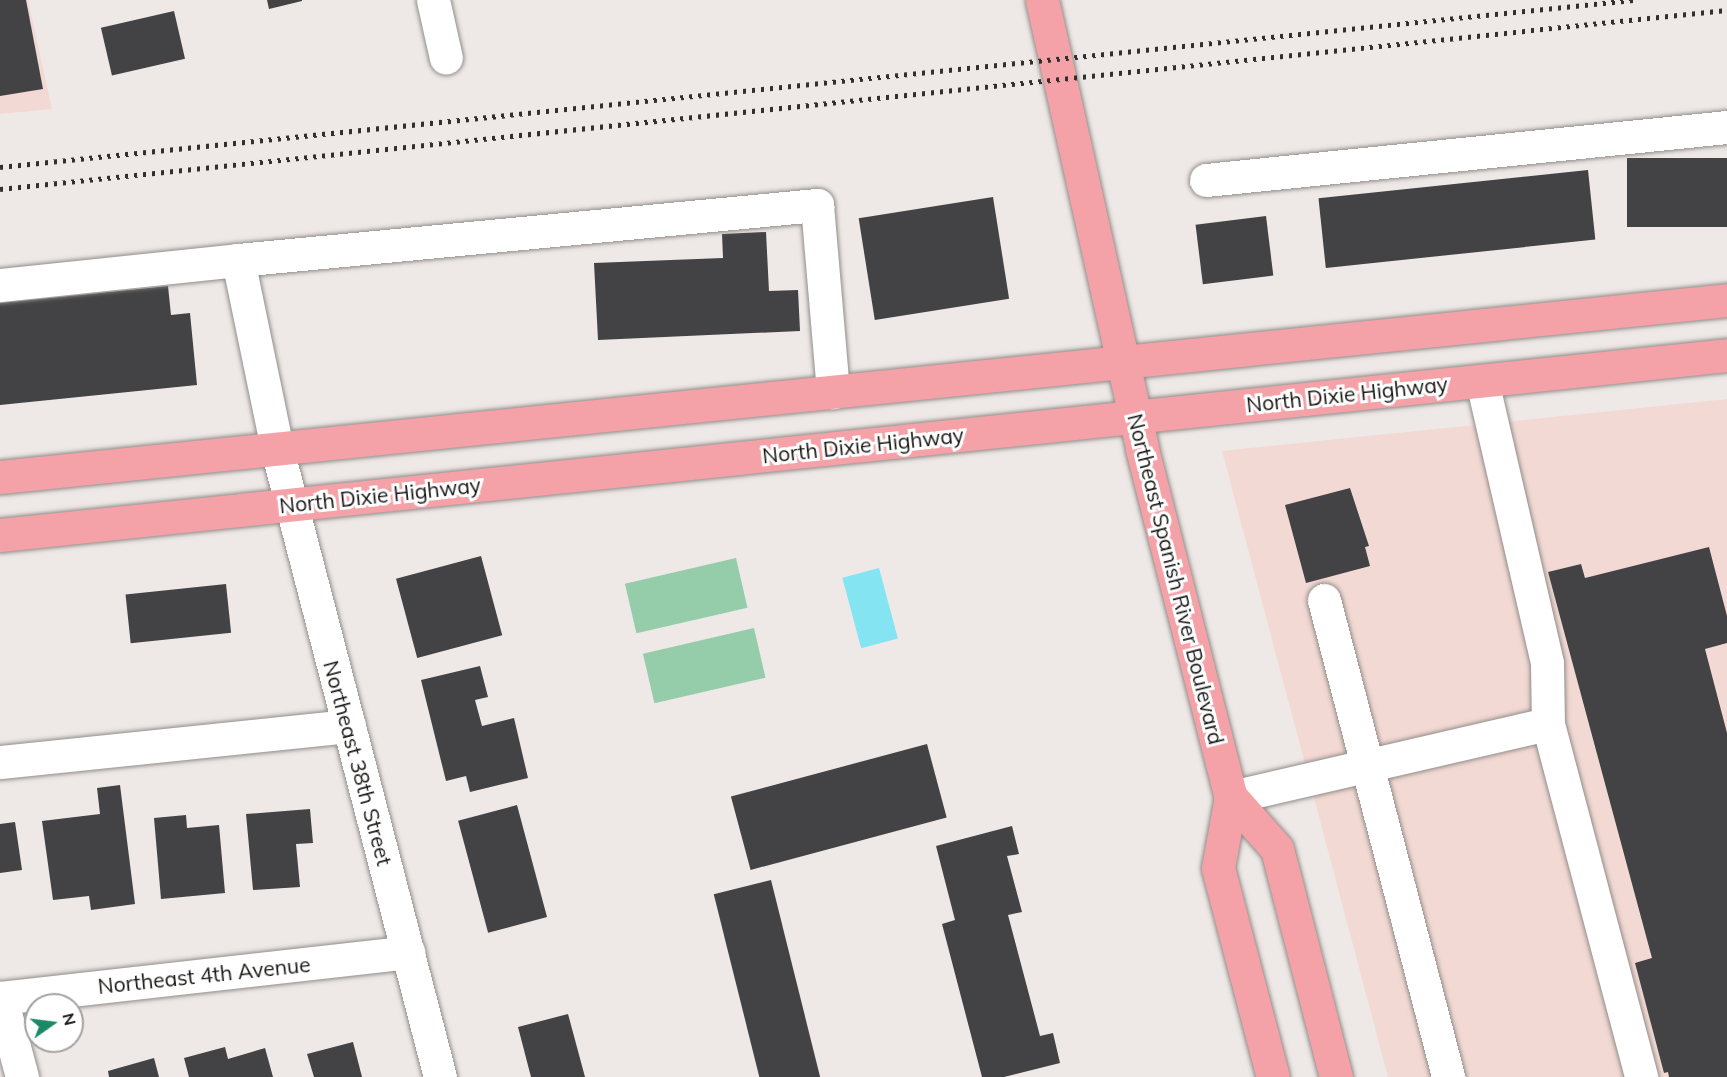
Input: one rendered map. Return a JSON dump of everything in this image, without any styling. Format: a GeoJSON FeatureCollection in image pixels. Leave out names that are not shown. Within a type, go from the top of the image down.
{"type":"FeatureCollection","features":[{"type":"Feature","properties":{"kind":"main road","name":"Northeast Spanish River Boulevard"},"geometry":{"type":"LineString","coordinates":[[1042,0],[1135,417],[1231,797],[1218,868],[1273,1077]]}},
{"type":"Feature","properties":{"kind":"main road"},"geometry":{"type":"LineString","coordinates":[[0,477],[833,392],[1122,360],[1727,300]]}},
{"type":"Feature","properties":{"kind":"main road","name":"North Dixie Highway"},"geometry":{"type":"LineString","coordinates":[[0,535],[1727,355]]}},
{"type":"Feature","properties":{"kind":"main road","name":"Northeast Spanish River Boulevard"},"geometry":{"type":"LineString","coordinates":[[1231,797],[1277,849],[1336,1077]]}},
{"type":"Feature","properties":{"kind":"street"},"geometry":{"type":"LineString","coordinates":[[433,0],[446,58]]}},
{"type":"Feature","properties":{"kind":"street"},"geometry":{"type":"LineString","coordinates":[[1206,180],[1727,127]]}},
{"type":"Feature","properties":{"kind":"street"},"geometry":{"type":"LineString","coordinates":[[0,285],[817,205],[833,392]]}},
{"type":"Feature","properties":{"kind":"street","name":"Northeast 38th Street"},"geometry":{"type":"LineString","coordinates":[[238,260],[277,449],[440,1077]]}},
{"type":"Feature","properties":{"kind":"street"},"geometry":{"type":"LineString","coordinates":[[1482,381],[1547,663],[1548,724],[1641,1077]]}},
{"type":"Feature","properties":{"kind":"street"},"geometry":{"type":"LineString","coordinates":[[1324,600],[1448,1077]]}},
{"type":"Feature","properties":{"kind":"street"},"geometry":{"type":"LineString","coordinates":[[1231,797],[1548,724]]}},
{"type":"Feature","properties":{"kind":"street"},"geometry":{"type":"LineString","coordinates":[[0,762],[348,726]]}},
{"type":"Feature","properties":{"kind":"street","name":"Northeast 4th Avenue"},"geometry":{"type":"LineString","coordinates":[[1,998],[408,952]]}},
{"type":"Feature","properties":{"kind":"street"},"geometry":{"type":"LineString","coordinates":[[1,998],[22,1077]]}},
{"type":"Feature","properties":{"kind":"shaded area"},"geometry":{"type":"Polygon","coordinates":[[[0,0],[28,0],[52,109],[0,114],[0,0]]]}},
{"type":"Feature","properties":{"kind":"shaded area"},"geometry":{"type":"Polygon","coordinates":[[[1727,399],[1727,1077],[1388,1077],[1222,451],[1727,399]]]}},
{"type":"Feature","properties":{"kind":"green space"},"geometry":{"type":"Polygon","coordinates":[[[736,558],[747,608],[636,633],[625,584],[736,558]]]}},
{"type":"Feature","properties":{"kind":"green space"},"geometry":{"type":"Polygon","coordinates":[[[754,628],[765,678],[654,703],[643,654],[754,628]]]}},
{"type":"Feature","properties":{"kind":"water"},"geometry":{"type":"Polygon","coordinates":[[[879,568],[898,639],[861,648],[842,578],[879,568]]]}},
{"type":"Feature","properties":{"kind":"building"},"geometry":{"type":"Polygon","coordinates":[[[0,0],[26,0],[43,89],[0,96],[0,0]]]}},
{"type":"Feature","properties":{"kind":"building"},"geometry":{"type":"Polygon","coordinates":[[[267,0],[302,0],[302,1],[269,9],[267,0]]]}},
{"type":"Feature","properties":{"kind":"building"},"geometry":{"type":"Polygon","coordinates":[[[174,11],[185,59],[112,76],[101,28],[174,11]]]}},
{"type":"Feature","properties":{"kind":"building"},"geometry":{"type":"Polygon","coordinates":[[[1627,158],[1727,158],[1727,227],[1627,227],[1627,158]]]}},
{"type":"Feature","properties":{"kind":"building"},"geometry":{"type":"Polygon","coordinates":[[[1588,170],[1595,240],[1326,268],[1318,198],[1588,170]]]}},
{"type":"Feature","properties":{"kind":"building"},"geometry":{"type":"Polygon","coordinates":[[[993,197],[1009,299],[875,320],[859,218],[993,197]]]}},
{"type":"Feature","properties":{"kind":"building"},"geometry":{"type":"Polygon","coordinates":[[[1266,216],[1273,276],[1203,284],[1196,225],[1266,216]]]}},
{"type":"Feature","properties":{"kind":"building"},"geometry":{"type":"Polygon","coordinates":[[[766,232],[769,291],[798,290],[800,331],[598,340],[594,263],[723,258],[722,234],[766,232]]]}},
{"type":"Feature","properties":{"kind":"building"},"geometry":{"type":"Polygon","coordinates":[[[168,286],[171,315],[190,313],[197,385],[0,405],[0,303],[168,286]]]}},
{"type":"Feature","properties":{"kind":"building"},"geometry":{"type":"Polygon","coordinates":[[[1350,488],[1369,546],[1365,547],[1370,566],[1306,583],[1285,505],[1350,488]]]}},
{"type":"Feature","properties":{"kind":"building"},"geometry":{"type":"Polygon","coordinates":[[[1709,547],[1727,616],[1727,643],[1705,649],[1727,733],[1727,1077],[1669,1077],[1668,1072],[1664,1073],[1635,963],[1652,958],[1548,572],[1581,564],[1585,578],[1709,547]]]}},
{"type":"Feature","properties":{"kind":"building"},"geometry":{"type":"Polygon","coordinates":[[[481,556],[502,635],[417,658],[396,579],[481,556]]]}},
{"type":"Feature","properties":{"kind":"building"},"geometry":{"type":"Polygon","coordinates":[[[226,584],[231,633],[131,643],[126,595],[226,584]]]}},
{"type":"Feature","properties":{"kind":"building"},"geometry":{"type":"Polygon","coordinates":[[[480,666],[488,697],[475,700],[482,726],[514,718],[528,778],[470,792],[466,776],[446,781],[421,680],[480,666]]]}},
{"type":"Feature","properties":{"kind":"building"},"geometry":{"type":"Polygon","coordinates":[[[927,744],[947,817],[751,870],[731,797],[927,744]]]}},
{"type":"Feature","properties":{"kind":"building"},"geometry":{"type":"Polygon","coordinates":[[[120,785],[135,904],[91,910],[89,896],[53,900],[42,821],[100,814],[97,788],[120,785]]]}},
{"type":"Feature","properties":{"kind":"building"},"geometry":{"type":"Polygon","coordinates":[[[517,805],[547,917],[488,933],[458,821],[517,805]]]}},
{"type":"Feature","properties":{"kind":"building"},"geometry":{"type":"Polygon","coordinates":[[[310,809],[313,843],[296,844],[300,887],[253,890],[246,814],[310,809]]]}},
{"type":"Feature","properties":{"kind":"building"},"geometry":{"type":"Polygon","coordinates":[[[186,815],[187,828],[219,825],[225,893],[161,899],[154,818],[186,815]]]}},
{"type":"Feature","properties":{"kind":"building"},"geometry":{"type":"Polygon","coordinates":[[[15,822],[22,870],[0,873],[0,824],[15,822]]]}},
{"type":"Feature","properties":{"kind":"building"},"geometry":{"type":"Polygon","coordinates":[[[1012,826],[1019,854],[1007,856],[1022,912],[1008,915],[1040,1036],[1053,1033],[1060,1063],[1004,1077],[982,1077],[942,924],[955,920],[936,846],[1012,826]]]}},
{"type":"Feature","properties":{"kind":"building"},"geometry":{"type":"Polygon","coordinates":[[[771,880],[820,1077],[759,1077],[714,894],[771,880]]]}},
{"type":"Feature","properties":{"kind":"building"},"geometry":{"type":"Polygon","coordinates":[[[568,1014],[585,1077],[531,1077],[518,1027],[568,1014]]]}},
{"type":"Feature","properties":{"kind":"building"},"geometry":{"type":"Polygon","coordinates":[[[353,1042],[362,1077],[314,1077],[307,1054],[353,1042]]]}},
{"type":"Feature","properties":{"kind":"building"},"geometry":{"type":"Polygon","coordinates":[[[225,1047],[228,1059],[265,1048],[273,1077],[189,1077],[184,1058],[225,1047]]]}},
{"type":"Feature","properties":{"kind":"building"},"geometry":{"type":"Polygon","coordinates":[[[154,1058],[159,1077],[109,1077],[108,1071],[154,1058]]]}},
{"type":"Feature","properties":{"kind":"railway"},"geometry":{"type":"LineString","coordinates":[[0,167],[1633,0]]}},
{"type":"Feature","properties":{"kind":"railway"},"geometry":{"type":"LineString","coordinates":[[0,189],[1727,10]]}}]}
